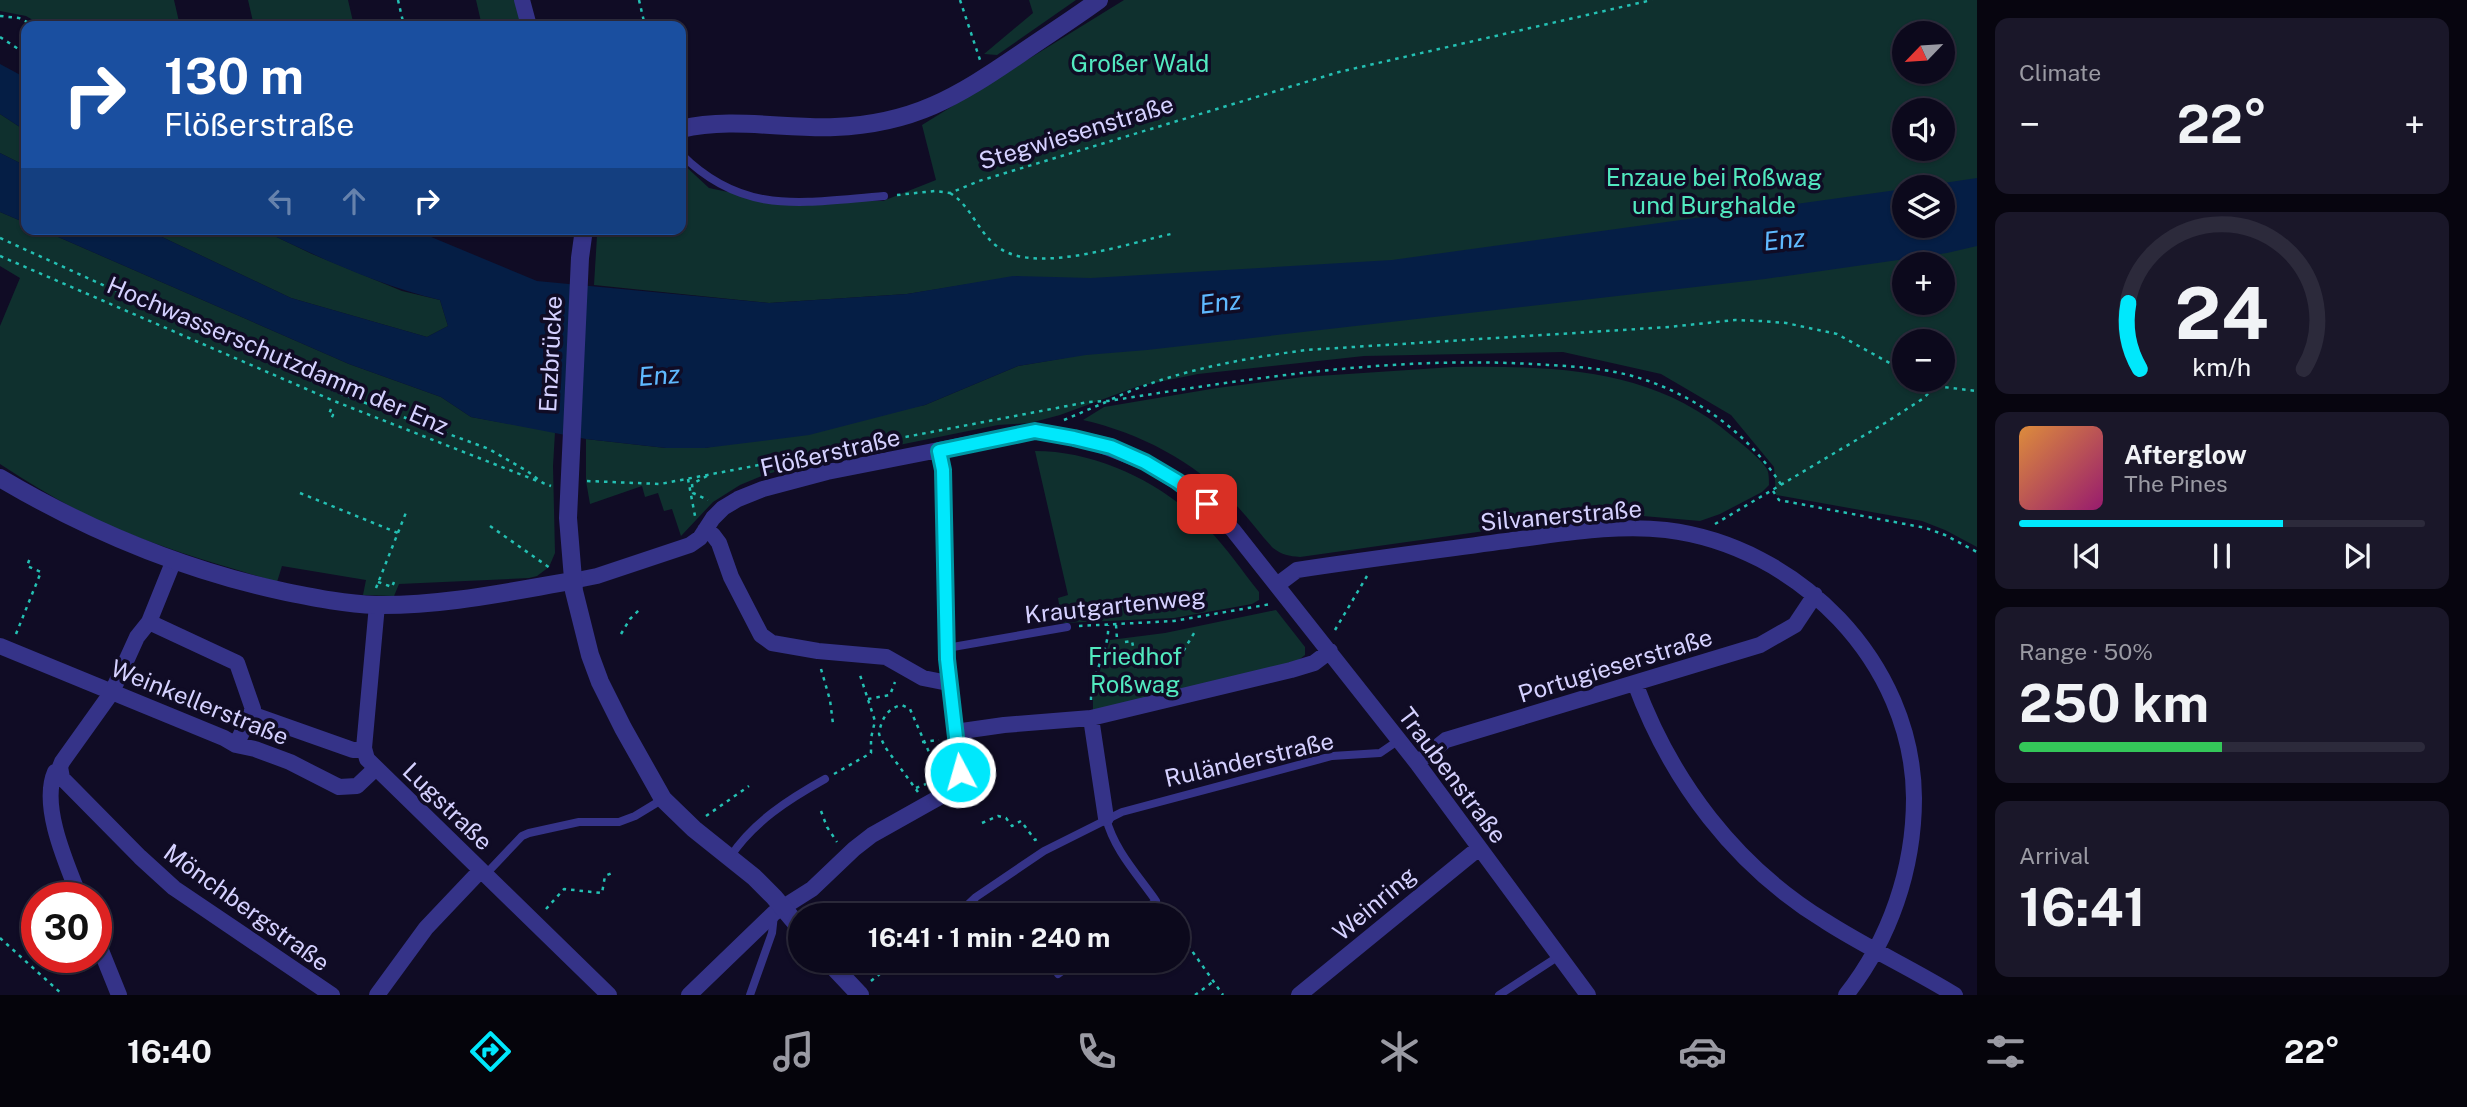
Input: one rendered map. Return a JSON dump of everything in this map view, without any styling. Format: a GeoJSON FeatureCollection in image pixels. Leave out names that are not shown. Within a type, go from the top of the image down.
{"type":"FeatureCollection","features":[{"type":"Feature","properties":{"kind":"street"},"geometry":{"type":"LineString","coordinates":[[522,0],[528,21]]}},
{"type":"Feature","properties":{"kind":"street"},"geometry":{"type":"LineString","coordinates":[[686,128],[714,124],[818,128],[881,122],[934,106],[988,76],[1098,0]]}},
{"type":"Feature","properties":{"kind":"street","name":"Enzbrücke"},"geometry":{"type":"LineString","coordinates":[[583,235],[568,488],[572,581],[590,655],[600,682],[663,799],[694,829],[754,877],[779,911],[788,918]]}},
{"type":"Feature","properties":{"kind":"street","name":"Flößerstraße"},"geometry":{"type":"LineString","coordinates":[[572,581],[597,576],[690,545],[697,541],[700,525],[730,503],[763,489],[827,472],[1035,431],[1111,447],[1145,462],[1177,481],[1220,517],[1281,590]]}},
{"type":"Feature","properties":{"kind":"street"},"geometry":{"type":"LineString","coordinates":[[689,995],[779,911],[812,890],[872,835],[955,786],[960,772],[948,683],[943,470],[939,451]]}},
{"type":"Feature","properties":{"kind":"street"},"geometry":{"type":"LineString","coordinates":[[0,479],[83,525],[174,560],[261,587],[327,599],[449,601],[572,581]]}},
{"type":"Feature","properties":{"kind":"street"},"geometry":{"type":"LineString","coordinates":[[700,525],[719,543],[731,577],[761,635],[772,643],[818,651],[886,657],[923,678],[948,683]]}},
{"type":"Feature","properties":{"kind":"street","name":"Silvanerstraße"},"geometry":{"type":"LineString","coordinates":[[1281,590],[1297,570],[1622,529],[1665,530],[1730,546],[1764,561],[1815,595],[1855,636],[1881,677],[1898,713],[1912,769],[1913,821],[1907,866],[1894,909],[1876,950],[1846,995]]}},
{"type":"Feature","properties":{"kind":"street"},"geometry":{"type":"LineString","coordinates":[[74,882],[52,811],[51,780],[55,772],[60,772],[62,762],[111,692],[137,637],[149,622],[174,560]]}},
{"type":"Feature","properties":{"kind":"street","name":"Traubenstraße"},"geometry":{"type":"LineString","coordinates":[[1281,590],[1417,764],[1588,995]]}},
{"type":"Feature","properties":{"kind":"street","name":"Portugieserstraße"},"geometry":{"type":"LineString","coordinates":[[1417,764],[1446,740],[1760,645],[1795,625],[1815,595]]}},
{"type":"Feature","properties":{"kind":"street"},"geometry":{"type":"LineString","coordinates":[[364,750],[375,600]]}},
{"type":"Feature","properties":{"kind":"street"},"geometry":{"type":"LineString","coordinates":[[149,622],[237,663],[253,709],[236,745]]}},
{"type":"Feature","properties":{"kind":"street","name":"Weinkellerstraße"},"geometry":{"type":"LineString","coordinates":[[0,646],[236,745],[281,758],[339,787],[357,786],[376,768]]}},
{"type":"Feature","properties":{"kind":"street"},"geometry":{"type":"LineString","coordinates":[[955,732],[1091,714],[1291,670],[1314,663],[1326,647]]}},
{"type":"Feature","properties":{"kind":"street"},"geometry":{"type":"LineString","coordinates":[[1635,683],[1656,734],[1684,784],[1737,850],[1801,906],[1955,995]]}},
{"type":"Feature","properties":{"kind":"street","name":"Weinkellerstraße"},"geometry":{"type":"LineString","coordinates":[[251,714],[353,750],[364,750]]}},
{"type":"Feature","properties":{"kind":"street"},"geometry":{"type":"LineString","coordinates":[[1091,714],[1106,818]]}},
{"type":"Feature","properties":{"kind":"street","name":"Lugstraße"},"geometry":{"type":"LineString","coordinates":[[364,750],[376,768],[609,995]]}},
{"type":"Feature","properties":{"kind":"street","name":"Mönchbergstraße"},"geometry":{"type":"LineString","coordinates":[[60,772],[65,782],[174,888],[332,995]]}},
{"type":"Feature","properties":{"kind":"street","name":"Weinring"},"geometry":{"type":"LineString","coordinates":[[1299,995],[1479,848]]}},
{"type":"Feature","properties":{"kind":"street"},"geometry":{"type":"LineString","coordinates":[[377,995],[426,928],[483,872]]}},
{"type":"Feature","properties":{"kind":"street"},"geometry":{"type":"LineString","coordinates":[[110,973],[119,995]]}},
{"type":"Feature","properties":{"kind":"street"},"geometry":{"type":"LineString","coordinates":[[839,973],[860,995]]}},
{"type":"Feature","properties":{"kind":"lane"},"geometry":{"type":"LineString","coordinates":[[686,159],[718,183],[764,200],[796,203],[884,196]]}},
{"type":"Feature","properties":{"kind":"lane","name":"Krautgartenweg"},"geometry":{"type":"LineString","coordinates":[[947,648],[1068,627]]}},
{"type":"Feature","properties":{"kind":"lane","name":"Ruländerstraße"},"geometry":{"type":"LineString","coordinates":[[970,903],[1044,851],[1106,818],[1159,801],[1332,757],[1381,753],[1398,740]]}},
{"type":"Feature","properties":{"kind":"lane"},"geometry":{"type":"LineString","coordinates":[[730,857],[740,842],[770,813],[825,779]]}},
{"type":"Feature","properties":{"kind":"lane"},"geometry":{"type":"LineString","coordinates":[[483,872],[522,836],[529,833],[579,822],[619,822],[663,799]]}},
{"type":"Feature","properties":{"kind":"lane"},"geometry":{"type":"LineString","coordinates":[[1106,818],[1110,835],[1156,901],[1153,903]]}},
{"type":"Feature","properties":{"kind":"lane"},"geometry":{"type":"LineString","coordinates":[[750,995],[779,911]]}},
{"type":"Feature","properties":{"kind":"lane"},"geometry":{"type":"LineString","coordinates":[[1499,995],[1559,956]]}},
{"type":"Feature","properties":{"kind":"path"},"geometry":{"type":"LineString","coordinates":[[398,0],[403,21]]}},
{"type":"Feature","properties":{"kind":"path"},"geometry":{"type":"LineString","coordinates":[[639,0],[644,21]]}},
{"type":"Feature","properties":{"kind":"path"},"geometry":{"type":"LineString","coordinates":[[960,0],[979,58],[988,76]]}},
{"type":"Feature","properties":{"kind":"path","name":"Stegwiesenstraße"},"geometry":{"type":"LineString","coordinates":[[884,196],[935,191],[950,193],[979,181],[1339,72],[1652,0]]}},
{"type":"Feature","properties":{"kind":"path"},"geometry":{"type":"LineString","coordinates":[[0,16],[25,21]]}},
{"type":"Feature","properties":{"kind":"path"},"geometry":{"type":"LineString","coordinates":[[0,37],[21,51]]}},
{"type":"Feature","properties":{"kind":"path"},"geometry":{"type":"LineString","coordinates":[[950,193],[999,249],[1026,258],[1073,257],[1171,234]]}},
{"type":"Feature","properties":{"kind":"path"},"geometry":{"type":"LineString","coordinates":[[0,237],[344,395],[489,449],[543,483],[556,488],[568,488]]}},
{"type":"Feature","properties":{"kind":"path","name":"Hochwasserschutzdamm der Enz"},"geometry":{"type":"LineString","coordinates":[[0,256],[334,401],[543,483]]}},
{"type":"Feature","properties":{"kind":"path"},"geometry":{"type":"LineString","coordinates":[[1035,431],[1140,386],[1178,375],[1252,358],[1368,345],[1669,327],[1735,320],[1821,328],[1892,364]]}},
{"type":"Feature","properties":{"kind":"path"},"geometry":{"type":"LineString","coordinates":[[586,481],[660,484],[1088,402],[1259,377],[1397,365],[1482,362],[1593,368],[1654,383],[1700,406],[1742,437],[1782,485]]}},
{"type":"Feature","properties":{"kind":"path"},"geometry":{"type":"LineString","coordinates":[[1955,388],[1977,391]]}},
{"type":"Feature","properties":{"kind":"path"},"geometry":{"type":"LineString","coordinates":[[1707,539],[1712,526],[1924,398],[1930,392]]}},
{"type":"Feature","properties":{"kind":"path"},"geometry":{"type":"LineString","coordinates":[[331,409],[331,419]]}},
{"type":"Feature","properties":{"kind":"path"},"geometry":{"type":"LineString","coordinates":[[694,493],[692,484],[710,474]]}},
{"type":"Feature","properties":{"kind":"path"},"geometry":{"type":"LineString","coordinates":[[688,478],[700,525]]}},
{"type":"Feature","properties":{"kind":"path"},"geometry":{"type":"LineString","coordinates":[[1773,491],[1779,500],[1926,528],[1977,552]]}},
{"type":"Feature","properties":{"kind":"path"},"geometry":{"type":"LineString","coordinates":[[300,494],[398,533]]}},
{"type":"Feature","properties":{"kind":"path"},"geometry":{"type":"LineString","coordinates":[[375,600],[379,582],[407,510]]}},
{"type":"Feature","properties":{"kind":"path"},"geometry":{"type":"LineString","coordinates":[[491,526],[549,567]]}},
{"type":"Feature","properties":{"kind":"path"},"geometry":{"type":"LineString","coordinates":[[18,630],[41,572],[27,566],[30,558]]}},
{"type":"Feature","properties":{"kind":"path"},"geometry":{"type":"LineString","coordinates":[[1326,647],[1370,572],[1368,559]]}},
{"type":"Feature","properties":{"kind":"path"},"geometry":{"type":"LineString","coordinates":[[546,576],[557,562]]}},
{"type":"Feature","properties":{"kind":"path"},"geometry":{"type":"LineString","coordinates":[[384,569],[389,571]]}},
{"type":"Feature","properties":{"kind":"path"},"geometry":{"type":"LineString","coordinates":[[379,582],[400,590]]}},
{"type":"Feature","properties":{"kind":"path"},"geometry":{"type":"LineString","coordinates":[[392,587],[394,582]]}},
{"type":"Feature","properties":{"kind":"path","name":"Krautgartenweg"},"geometry":{"type":"LineString","coordinates":[[1068,627],[1174,621],[1272,604],[1281,590]]}},
{"type":"Feature","properties":{"kind":"path"},"geometry":{"type":"LineString","coordinates":[[621,634],[641,608]]}},
{"type":"Feature","properties":{"kind":"path"},"geometry":{"type":"LineString","coordinates":[[1091,714],[1091,691],[1109,635],[1108,625]]}},
{"type":"Feature","properties":{"kind":"path"},"geometry":{"type":"LineString","coordinates":[[1116,625],[1117,639]]}},
{"type":"Feature","properties":{"kind":"path"},"geometry":{"type":"LineString","coordinates":[[1179,658],[1196,630]]}},
{"type":"Feature","properties":{"kind":"path"},"geometry":{"type":"LineString","coordinates":[[1125,642],[1132,641],[1136,668]]}},
{"type":"Feature","properties":{"kind":"path"},"geometry":{"type":"LineString","coordinates":[[820,666],[830,700],[833,724]]}},
{"type":"Feature","properties":{"kind":"path"},"geometry":{"type":"LineString","coordinates":[[825,779],[871,753],[872,732],[876,722],[862,680]]}},
{"type":"Feature","properties":{"kind":"path"},"geometry":{"type":"LineString","coordinates":[[868,699],[890,695],[896,680]]}},
{"type":"Feature","properties":{"kind":"path"},"geometry":{"type":"LineString","coordinates":[[902,705],[910,709],[923,742],[939,771],[935,781],[916,789],[885,747],[879,734],[887,711],[902,705]]}},
{"type":"Feature","properties":{"kind":"path"},"geometry":{"type":"LineString","coordinates":[[872,732],[879,734]]}},
{"type":"Feature","properties":{"kind":"path"},"geometry":{"type":"LineString","coordinates":[[923,742],[937,740]]}},
{"type":"Feature","properties":{"kind":"path"},"geometry":{"type":"LineString","coordinates":[[694,829],[705,816],[749,786]]}},
{"type":"Feature","properties":{"kind":"path"},"geometry":{"type":"LineString","coordinates":[[821,811],[827,827],[847,856]]}},
{"type":"Feature","properties":{"kind":"path"},"geometry":{"type":"LineString","coordinates":[[982,823],[998,816],[1006,818],[1012,826],[1021,821],[1035,840],[1046,835]]}},
{"type":"Feature","properties":{"kind":"path"},"geometry":{"type":"LineString","coordinates":[[534,922],[564,889],[602,893],[605,876],[612,873]]}},
{"type":"Feature","properties":{"kind":"path"},"geometry":{"type":"LineString","coordinates":[[0,938],[63,995]]}},
{"type":"Feature","properties":{"kind":"path"},"geometry":{"type":"LineString","coordinates":[[1190,948],[1223,995]]}},
{"type":"Feature","properties":{"kind":"path"},"geometry":{"type":"LineString","coordinates":[[1195,995],[1214,981]]}},
{"type":"Feature","properties":{"kind":"green space"},"geometry":{"type":"Polygon","coordinates":[[[0,0],[174,0],[179,21],[34,21],[26,16],[0,11],[0,0]]]}},
{"type":"Feature","properties":{"kind":"green space"},"geometry":{"type":"Polygon","coordinates":[[[248,0],[348,0],[353,21],[253,21],[248,0]]]}},
{"type":"Feature","properties":{"kind":"green space"},"geometry":{"type":"Polygon","coordinates":[[[476,0],[516,0],[520,21],[481,21],[476,0]]]}},
{"type":"Feature","properties":{"kind":"green space"},"geometry":{"type":"Polygon","coordinates":[[[1029,0],[1076,0],[997,55],[984,54],[1033,13],[1029,0]]]}},
{"type":"Feature","properties":{"kind":"green space","name":"Enzaue bei Roßwag und Burghalde"},"geometry":{"type":"Polygon","coordinates":[[[1124,0],[1977,0],[1977,547],[1922,521],[1776,495],[1774,467],[1731,415],[1661,374],[1563,352],[1364,356],[1198,374],[1139,386],[1030,423],[998,425],[800,465],[764,475],[740,485],[713,502],[681,536],[672,509],[664,511],[658,493],[645,497],[642,486],[590,504],[586,481],[586,439],[666,448],[705,448],[925,405],[1018,366],[1065,358],[1019,276],[907,294],[769,303],[594,285],[597,235],[686,235],[686,167],[709,188],[752,197],[803,201],[883,201],[936,180],[922,125],[1124,0]]]}},
{"type":"Feature","properties":{"kind":"green space"},"geometry":{"type":"Polygon","coordinates":[[[0,114],[21,128],[21,164],[0,153],[0,114]]]}},
{"type":"Feature","properties":{"kind":"green space"},"geometry":{"type":"Polygon","coordinates":[[[0,212],[21,221],[21,235],[54,235],[349,364],[441,397],[471,417],[555,432],[555,553],[549,567],[537,576],[529,578],[399,584],[394,596],[363,595],[366,580],[282,566],[277,582],[129,534],[80,512],[0,464],[0,326],[20,278],[0,266],[0,212]]]}},
{"type":"Feature","properties":{"kind":"green space"},"geometry":{"type":"Polygon","coordinates":[[[158,235],[272,235],[402,291],[440,300],[448,326],[427,337],[291,298],[158,235]]]}},
{"type":"Feature","properties":{"kind":"green space"},"geometry":{"type":"Polygon","coordinates":[[[1453,367],[1564,370],[1600,375],[1669,396],[1701,413],[1751,451],[1767,469],[1769,485],[1762,492],[1720,514],[1700,521],[1621,516],[1528,525],[1300,557],[1286,555],[1273,548],[1234,503],[1183,462],[1145,441],[1083,420],[1104,407],[1217,388],[1303,377],[1453,367]]]}},
{"type":"Feature","properties":{"kind":"green space"},"geometry":{"type":"Polygon","coordinates":[[[1035,451],[1083,457],[1106,464],[1129,473],[1171,498],[1191,513],[1222,544],[1259,592],[1259,600],[1252,604],[1174,618],[1062,623],[1058,598],[1068,595],[1035,451]]]}},
{"type":"Feature","properties":{"kind":"green space","name":"Friedhof Roßwag"},"geometry":{"type":"Polygon","coordinates":[[[1276,610],[1305,647],[1305,655],[1296,662],[1093,712],[1093,692],[1110,640],[1165,633],[1276,610]]]}},
{"type":"Feature","properties":{"kind":"water"},"geometry":{"type":"Polygon","coordinates":[[[0,64],[21,75],[21,128],[0,114],[0,64]]]}},
{"type":"Feature","properties":{"kind":"water"},"geometry":{"type":"Polygon","coordinates":[[[0,153],[21,164],[21,221],[0,212],[0,153]]]}},
{"type":"Feature","properties":{"kind":"water","name":"Enz"},"geometry":{"type":"Polygon","coordinates":[[[1977,178],[1977,246],[1951,252],[1892,252],[1892,261],[1765,279],[1086,355],[1018,366],[925,405],[809,435],[705,448],[666,448],[586,439],[471,417],[441,397],[349,364],[54,235],[158,235],[291,298],[427,337],[448,326],[440,300],[371,278],[273,235],[426,235],[537,281],[769,303],[907,294],[1013,276],[1091,278],[1392,260],[1892,191],[1892,238],[1955,238],[1955,181],[1977,178]]]}},
{"type":"Feature","properties":{"kind":"route"},"geometry":{"type":"LineString","coordinates":[[960,772],[948,683],[943,470],[939,451],[1035,431],[1074,438],[1111,447],[1145,462],[1177,481],[1207,504]]}},
{"type":"Feature","properties":{"kind":"park label","name":"Großer Wald"},"geometry":{"type":"Point","coordinates":[1140,63]}}]}
